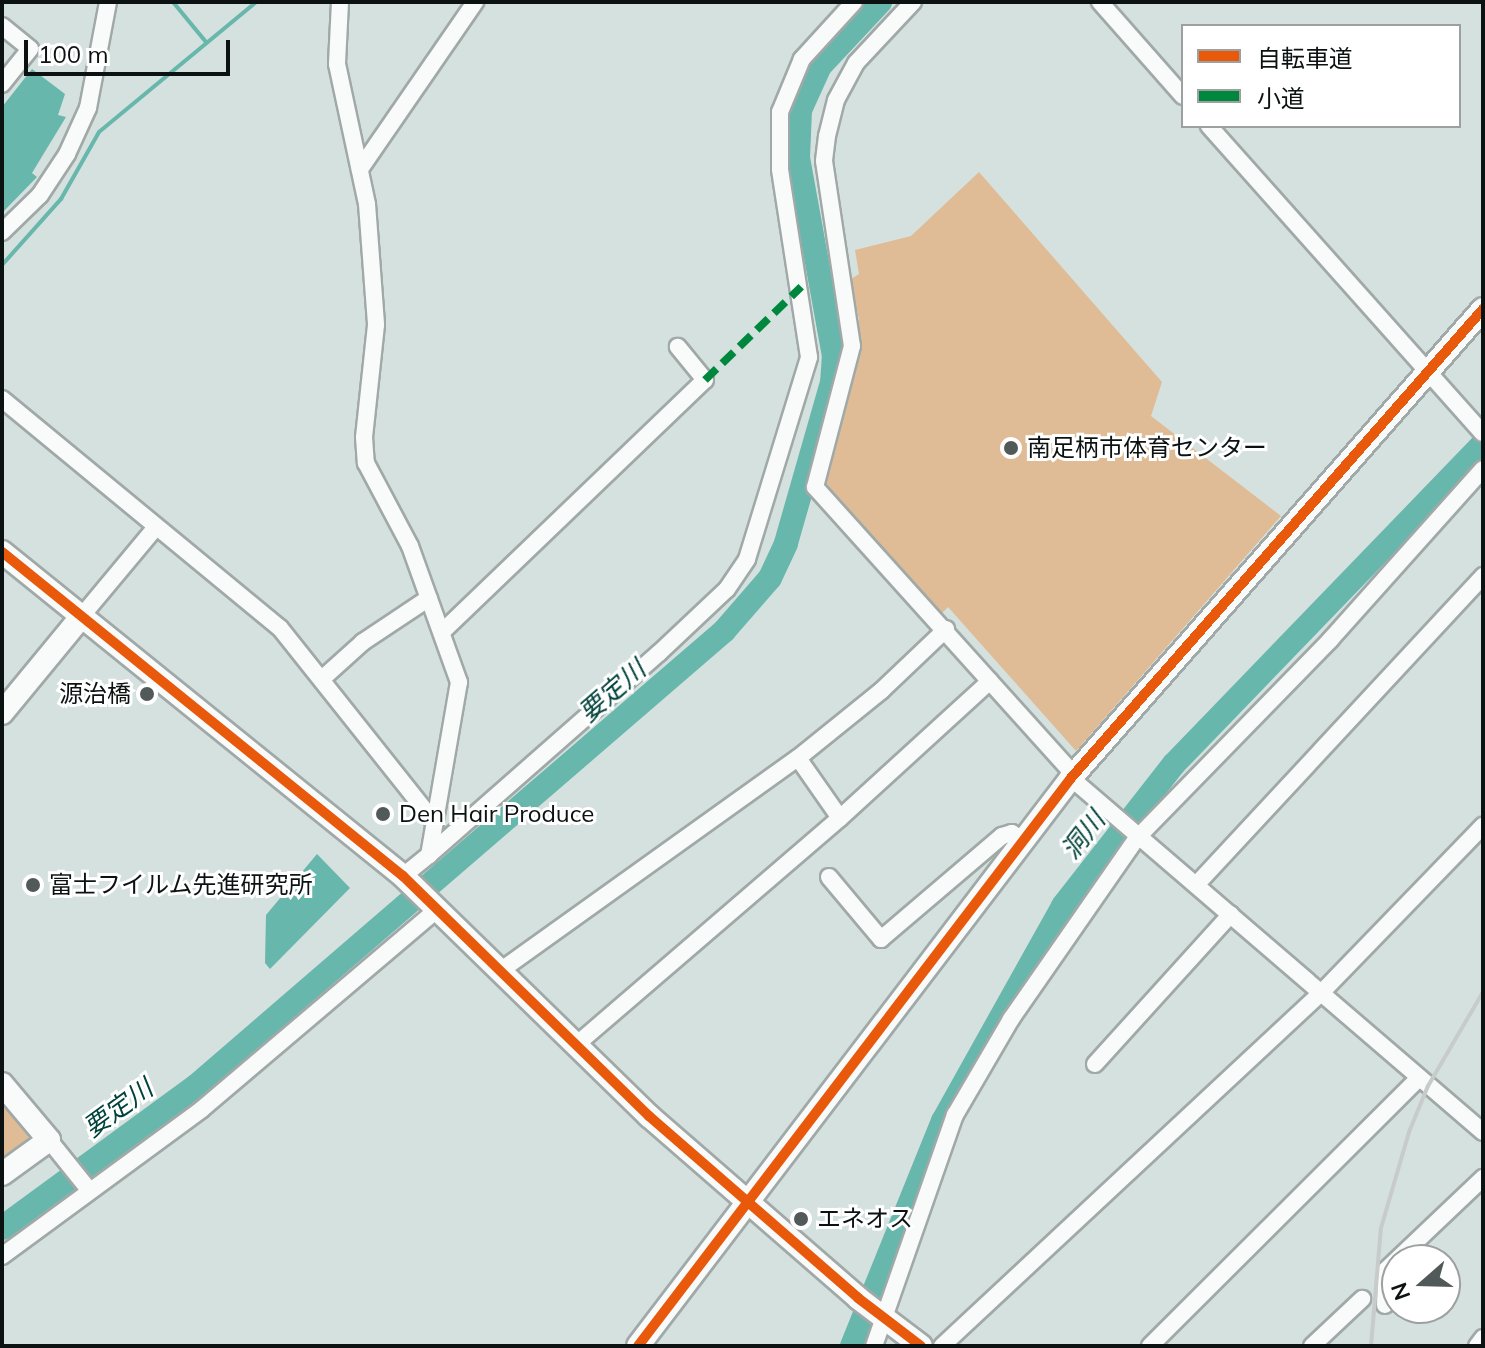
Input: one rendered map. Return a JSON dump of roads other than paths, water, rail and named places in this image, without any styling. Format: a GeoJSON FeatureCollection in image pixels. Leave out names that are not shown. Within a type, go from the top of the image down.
{"type":"FeatureCollection","features":[{"type":"Feature","properties":{"kind":"street"},"geometry":{"type":"LineString","coordinates":[[2,232],[40,195],[67,154],[88,108],[108,2]]}},
{"type":"Feature","properties":{"kind":"street"},"geometry":{"type":"LineString","coordinates":[[340,2],[337,64],[360,169],[376,325],[364,437],[366,463],[410,546],[459,682],[429,855]]}},
{"type":"Feature","properties":{"kind":"street"},"geometry":{"type":"LineString","coordinates":[[360,169],[475,2]]}},
{"type":"Feature","properties":{"kind":"street"},"geometry":{"type":"LineString","coordinates":[[403,876],[659,653],[727,589],[747,559],[809,357],[780,169],[780,112],[802,59],[854,2]]}},
{"type":"Feature","properties":{"kind":"street"},"geometry":{"type":"LineString","coordinates":[[913,2],[856,63],[836,100],[827,136],[824,161],[852,346],[815,487],[946,629],[1072,777],[1115,821],[1231,914],[1483,1132]]}},
{"type":"Feature","properties":{"kind":"street"},"geometry":{"type":"LineString","coordinates":[[1100,2],[1181,94]]}},
{"type":"Feature","properties":{"kind":"street"},"geometry":{"type":"LineString","coordinates":[[2,26],[30,49],[2,84]]}},
{"type":"Feature","properties":{"kind":"street"},"geometry":{"type":"LineString","coordinates":[[1211,128],[1481,432]]}},
{"type":"Feature","properties":{"kind":"street"},"geometry":{"type":"LineString","coordinates":[[638,1346],[1072,777],[1483,309]]}},
{"type":"Feature","properties":{"kind":"street"},"geometry":{"type":"LineString","coordinates":[[442,632],[705,380],[678,347]]}},
{"type":"Feature","properties":{"kind":"street"},"geometry":{"type":"LineString","coordinates":[[2,399],[280,628],[323,678],[435,823]]}},
{"type":"Feature","properties":{"kind":"street"},"geometry":{"type":"LineString","coordinates":[[874,1346],[955,1115],[1011,1019],[1135,836],[1330,640],[1483,469]]}},
{"type":"Feature","properties":{"kind":"street"},"geometry":{"type":"LineString","coordinates":[[5,704],[156,527]]}},
{"type":"Feature","properties":{"kind":"street"},"geometry":{"type":"LineString","coordinates":[[2,552],[403,876],[576,1045],[745,1202],[883,1319],[921,1346]]}},
{"type":"Feature","properties":{"kind":"street"},"geometry":{"type":"LineString","coordinates":[[1196,885],[1483,576]]}},
{"type":"Feature","properties":{"kind":"street"},"geometry":{"type":"LineString","coordinates":[[323,678],[363,642],[429,598]]}},
{"type":"Feature","properties":{"kind":"street"},"geometry":{"type":"LineString","coordinates":[[500,971],[798,758],[881,691],[946,629]]}},
{"type":"Feature","properties":{"kind":"street"},"geometry":{"type":"LineString","coordinates":[[576,1045],[840,818],[990,681]]}},
{"type":"Feature","properties":{"kind":"street"},"geometry":{"type":"LineString","coordinates":[[798,758],[840,818]]}},
{"type":"Feature","properties":{"kind":"street"},"geometry":{"type":"LineString","coordinates":[[942,1346],[1321,993],[1483,826]]}},
{"type":"Feature","properties":{"kind":"street"},"geometry":{"type":"LineString","coordinates":[[829,877],[881,939],[1002,836],[1012,833],[1022,840]]}},
{"type":"Feature","properties":{"kind":"street"},"geometry":{"type":"LineString","coordinates":[[2,1256],[88,1188],[202,1109],[438,909]]}},
{"type":"Feature","properties":{"kind":"street"},"geometry":{"type":"LineString","coordinates":[[1095,1064],[1231,914]]}},
{"type":"Feature","properties":{"kind":"street"},"geometry":{"type":"LineString","coordinates":[[1150,1346],[1419,1078]]}},
{"type":"Feature","properties":{"kind":"street"},"geometry":{"type":"LineString","coordinates":[[2,1084],[88,1188]]}},
{"type":"Feature","properties":{"kind":"street"},"geometry":{"type":"LineString","coordinates":[[2,1174],[49,1140]]}},
{"type":"Feature","properties":{"kind":"street"},"geometry":{"type":"LineString","coordinates":[[1413,1244],[1483,1178]]}},
{"type":"Feature","properties":{"kind":"street"},"geometry":{"type":"LineString","coordinates":[[1312,1346],[1362,1299]]}},
{"type":"Feature","properties":{"kind":"street"},"geometry":{"type":"LineString","coordinates":[[1477,1346],[1483,1338]]}},
{"type":"Feature","properties":{"kind":"water"},"geometry":{"type":"Polygon","coordinates":[[[32,69],[65,94],[58,115],[66,117],[32,173],[37,177],[3,212],[2,107],[32,69]]]}},
{"type":"Feature","properties":{"kind":"water"},"geometry":{"type":"Polygon","coordinates":[[[317,854],[350,888],[270,969],[265,963],[266,915],[317,854]]]}},
{"type":"Feature","properties":{"kind":"waterway"},"geometry":{"type":"LineString","coordinates":[[173,2],[206,42]]}},
{"type":"Feature","properties":{"kind":"waterway"},"geometry":{"type":"LineString","coordinates":[[2,265],[61,199],[99,132],[256,2]]}},
{"type":"Feature","properties":{"kind":"waterway","name":"要定川"},"geometry":{"type":"LineString","coordinates":[[2,1228],[196,1086],[724,631],[770,578],[786,543],[832,383],[834,356],[798,158],[800,110],[820,66],[880,2]]}},
{"type":"Feature","properties":{"kind":"waterway","name":"洞川"},"geometry":{"type":"LineString","coordinates":[[852,1346],[943,1121],[1063,906],[1174,764],[1483,444]]}},
{"type":"Feature","properties":{"kind":"railway"},"geometry":{"type":"LineString","coordinates":[[1371,1346],[1381,1228],[1409,1132],[1428,1086],[1483,992]]}},
{"type":"Feature","properties":{"kind":"place","name":"南足柄市体育センター"},"geometry":{"type":"Point","coordinates":[1011,448]}},
{"type":"Feature","properties":{"kind":"place","name":"源治橋"},"geometry":{"type":"Point","coordinates":[147,694]}},
{"type":"Feature","properties":{"kind":"place","name":"Den Hair Produce"},"geometry":{"type":"Point","coordinates":[383,814]}},
{"type":"Feature","properties":{"kind":"place","name":"富士フイルム先進研究所"},"geometry":{"type":"Point","coordinates":[33,885]}},
{"type":"Feature","properties":{"kind":"place","name":"エネオス"},"geometry":{"type":"Point","coordinates":[801,1219]}}]}
